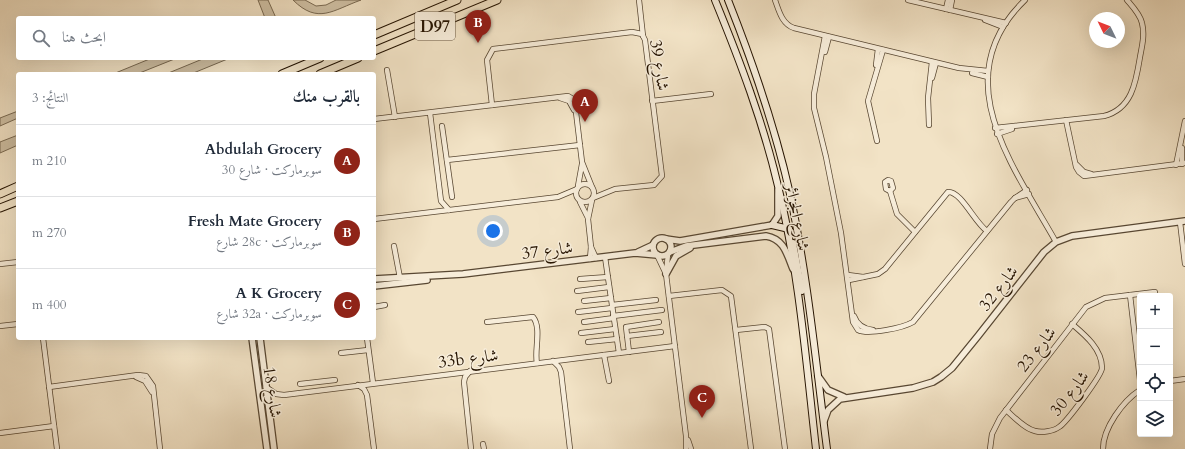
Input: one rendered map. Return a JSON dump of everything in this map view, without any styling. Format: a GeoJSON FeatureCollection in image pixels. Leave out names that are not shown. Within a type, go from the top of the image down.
{"type":"FeatureCollection","features":[{"type":"Feature","properties":{"kind":"main road","name":"D97"},"geometry":{"type":"LineString","coordinates":[[376,34],[458,0]]}},
{"type":"Feature","properties":{"kind":"main road","name":"D97"},"geometry":{"type":"LineString","coordinates":[[376,51],[497,0]]}},
{"type":"Feature","properties":{"kind":"main road","name":"شارع الجزائر"},"geometry":{"type":"LineString","coordinates":[[715,0],[753,97],[778,187],[787,228],[794,272],[816,449]]}},
{"type":"Feature","properties":{"kind":"main road","name":"شارع الجزائر"},"geometry":{"type":"LineString","coordinates":[[728,0],[765,101],[785,172],[806,283],[828,449]]}},
{"type":"Feature","properties":{"kind":"main road"},"geometry":{"type":"LineString","coordinates":[[290,72],[316,60]]}},
{"type":"Feature","properties":{"kind":"main road"},"geometry":{"type":"LineString","coordinates":[[325,72],[353,60]]}},
{"type":"Feature","properties":{"kind":"main road"},"geometry":{"type":"LineString","coordinates":[[0,194],[16,187]]}},
{"type":"Feature","properties":{"kind":"main road"},"geometry":{"type":"LineString","coordinates":[[0,208],[16,202]]}},
{"type":"Feature","properties":{"kind":"main road"},"geometry":{"type":"LineString","coordinates":[[772,225],[787,228],[792,234],[802,285],[810,348],[815,356]]}},
{"type":"Feature","properties":{"kind":"street"},"geometry":{"type":"LineString","coordinates":[[640,0],[643,36]]}},
{"type":"Feature","properties":{"kind":"street"},"geometry":{"type":"LineString","coordinates":[[775,0],[783,20],[788,25],[959,68],[988,77]]}},
{"type":"Feature","properties":{"kind":"street"},"geometry":{"type":"LineString","coordinates":[[908,0],[1004,25]]}},
{"type":"Feature","properties":{"kind":"street"},"geometry":{"type":"LineString","coordinates":[[948,0],[948,10]]}},
{"type":"Feature","properties":{"kind":"street"},"geometry":{"type":"LineString","coordinates":[[948,10],[952,0]]}},
{"type":"Feature","properties":{"kind":"street"},"geometry":{"type":"LineString","coordinates":[[1025,0],[1004,25],[992,50],[988,71],[989,103],[997,134],[1056,242]]}},
{"type":"Feature","properties":{"kind":"street"},"geometry":{"type":"LineString","coordinates":[[995,128],[1022,126],[1112,113],[1122,107],[1131,95],[1136,81],[1143,33],[1139,16],[1127,0]]}},
{"type":"Feature","properties":{"kind":"street"},"geometry":{"type":"LineString","coordinates":[[636,31],[642,23]]}},
{"type":"Feature","properties":{"kind":"street","name":"شارع 39"},"geometry":{"type":"LineString","coordinates":[[492,105],[487,60],[493,49],[636,31],[643,36],[662,176],[654,185],[615,189],[592,199]]}},
{"type":"Feature","properties":{"kind":"street"},"geometry":{"type":"LineString","coordinates":[[827,36],[814,94],[814,114],[832,185],[849,280],[852,312],[857,323],[861,327],[877,330],[902,327],[917,319],[1015,198],[1027,190]]}},
{"type":"Feature","properties":{"kind":"street"},"geometry":{"type":"LineString","coordinates":[[877,141],[868,101],[881,49]]}},
{"type":"Feature","properties":{"kind":"street"},"geometry":{"type":"LineString","coordinates":[[929,125],[928,89],[934,62]]}},
{"type":"Feature","properties":{"kind":"street"},"geometry":{"type":"LineString","coordinates":[[959,68],[988,71]]}},
{"type":"Feature","properties":{"kind":"street"},"geometry":{"type":"LineString","coordinates":[[387,70],[394,117]]}},
{"type":"Feature","properties":{"kind":"street"},"geometry":{"type":"LineString","coordinates":[[652,101],[711,94]]}},
{"type":"Feature","properties":{"kind":"street"},"geometry":{"type":"LineString","coordinates":[[376,119],[554,98],[568,100],[575,112],[582,162],[594,192],[588,219],[593,258]]}},
{"type":"Feature","properties":{"kind":"street"},"geometry":{"type":"LineString","coordinates":[[430,112],[441,201],[449,210]]}},
{"type":"Feature","properties":{"kind":"street"},"geometry":{"type":"LineString","coordinates":[[1066,120],[1077,170],[1082,175],[1087,177],[1183,164],[1182,134]]}},
{"type":"Feature","properties":{"kind":"street"},"geometry":{"type":"LineString","coordinates":[[1176,164],[1185,120]]}},
{"type":"Feature","properties":{"kind":"street"},"geometry":{"type":"LineString","coordinates":[[997,134],[1022,126]]}},
{"type":"Feature","properties":{"kind":"street"},"geometry":{"type":"LineString","coordinates":[[432,129],[443,127],[452,197]]}},
{"type":"Feature","properties":{"kind":"street"},"geometry":{"type":"LineString","coordinates":[[447,160],[580,145]]}},
{"type":"Feature","properties":{"kind":"street"},"geometry":{"type":"LineString","coordinates":[[582,162],[576,195],[588,219]]}},
{"type":"Feature","properties":{"kind":"street"},"geometry":{"type":"LineString","coordinates":[[437,167],[448,167]]}},
{"type":"Feature","properties":{"kind":"street"},"geometry":{"type":"LineString","coordinates":[[376,219],[558,197],[584,184],[592,187]]}},
{"type":"Feature","properties":{"kind":"street"},"geometry":{"type":"LineString","coordinates":[[666,274],[653,250],[653,245],[658,239],[680,241],[772,225],[778,216],[778,187]]}},
{"type":"Feature","properties":{"kind":"street"},"geometry":{"type":"LineString","coordinates":[[890,191],[897,214],[915,232]]}},
{"type":"Feature","properties":{"kind":"street"},"geometry":{"type":"LineString","coordinates":[[849,280],[878,274],[885,269],[945,194],[950,192],[958,195],[977,222],[988,231]]}},
{"type":"Feature","properties":{"kind":"street"},"geometry":{"type":"LineString","coordinates":[[1015,198],[1029,194]]}},
{"type":"Feature","properties":{"kind":"street"},"geometry":{"type":"LineString","coordinates":[[580,202],[587,202],[592,199]]}},
{"type":"Feature","properties":{"kind":"street"},"geometry":{"type":"LineString","coordinates":[[1182,221],[1185,264]]}},
{"type":"Feature","properties":{"kind":"street","name":"شارع 32"},"geometry":{"type":"LineString","coordinates":[[845,397],[913,388],[933,382],[941,377],[952,368],[1044,252],[1056,242],[1072,236],[1182,221]]}},
{"type":"Feature","properties":{"kind":"street"},"geometry":{"type":"LineString","coordinates":[[657,255],[664,256],[682,247],[763,236],[770,237],[783,245],[794,272]]}},
{"type":"Feature","properties":{"kind":"street"},"geometry":{"type":"LineString","coordinates":[[666,239],[671,245],[666,274],[686,436],[686,449]]}},
{"type":"Feature","properties":{"kind":"street"},"geometry":{"type":"LineString","coordinates":[[666,274],[673,260],[679,253],[700,244]]}},
{"type":"Feature","properties":{"kind":"street","name":"شارع 37"},"geometry":{"type":"LineString","coordinates":[[635,253],[653,245]]}},
{"type":"Feature","properties":{"kind":"street"},"geometry":{"type":"LineString","coordinates":[[394,246],[400,278]]}},
{"type":"Feature","properties":{"kind":"street","name":"شارع 37"},"geometry":{"type":"LineString","coordinates":[[376,286],[635,253],[657,255]]}},
{"type":"Feature","properties":{"kind":"street"},"geometry":{"type":"LineString","coordinates":[[605,257],[619,353]]}},
{"type":"Feature","properties":{"kind":"street"},"geometry":{"type":"LineString","coordinates":[[0,264],[16,262]]}},
{"type":"Feature","properties":{"kind":"street","name":"شارع 37"},"geometry":{"type":"LineString","coordinates":[[376,279],[463,274]]}},
{"type":"Feature","properties":{"kind":"street"},"geometry":{"type":"LineString","coordinates":[[848,275],[863,277]]}},
{"type":"Feature","properties":{"kind":"street"},"geometry":{"type":"LineString","coordinates":[[580,279],[608,277]]}},
{"type":"Feature","properties":{"kind":"street"},"geometry":{"type":"LineString","coordinates":[[577,291],[609,288]]}},
{"type":"Feature","properties":{"kind":"street"},"geometry":{"type":"LineString","coordinates":[[669,296],[722,290],[727,291],[732,298],[751,449]]}},
{"type":"Feature","properties":{"kind":"street","name":"شارع 23"},"geometry":{"type":"LineString","coordinates":[[990,449],[996,424],[1086,307],[1105,298],[1154,292]]}},
{"type":"Feature","properties":{"kind":"street"},"geometry":{"type":"LineString","coordinates":[[1130,295],[1138,365]]}},
{"type":"Feature","properties":{"kind":"street"},"geometry":{"type":"LineString","coordinates":[[584,301],[611,298]]}},
{"type":"Feature","properties":{"kind":"street"},"geometry":{"type":"LineString","coordinates":[[578,312],[656,300]]}},
{"type":"Feature","properties":{"kind":"street"},"geometry":{"type":"LineString","coordinates":[[376,307],[385,305]]}},
{"type":"Feature","properties":{"kind":"street"},"geometry":{"type":"LineString","coordinates":[[584,322],[662,310]]}},
{"type":"Feature","properties":{"kind":"street"},"geometry":{"type":"LineString","coordinates":[[487,322],[533,317],[535,321],[538,346],[535,354],[537,363]]}},
{"type":"Feature","properties":{"kind":"street"},"geometry":{"type":"LineString","coordinates":[[629,352],[626,328],[628,326],[659,322]]}},
{"type":"Feature","properties":{"kind":"street"},"geometry":{"type":"LineString","coordinates":[[0,326],[16,324]]}},
{"type":"Feature","properties":{"kind":"street","name":"شارع 30"},"geometry":{"type":"LineString","coordinates":[[1006,410],[1029,429],[1036,432],[1056,429],[1064,423],[1098,378],[1102,368],[1094,344],[1072,324]]}},
{"type":"Feature","properties":{"kind":"street"},"geometry":{"type":"LineString","coordinates":[[736,330],[765,327],[769,329],[785,449]]}},
{"type":"Feature","properties":{"kind":"street"},"geometry":{"type":"LineString","coordinates":[[581,333],[615,329]]}},
{"type":"Feature","properties":{"kind":"street"},"geometry":{"type":"LineString","coordinates":[[627,336],[661,332]]}},
{"type":"Feature","properties":{"kind":"street"},"geometry":{"type":"LineString","coordinates":[[588,342],[617,339]]}},
{"type":"Feature","properties":{"kind":"street"},"geometry":{"type":"LineString","coordinates":[[43,340],[57,449]]}},
{"type":"Feature","properties":{"kind":"street","name":"شارع 18"},"geometry":{"type":"LineString","coordinates":[[252,340],[267,449]]}},
{"type":"Feature","properties":{"kind":"street","name":"شارع 18"},"geometry":{"type":"LineString","coordinates":[[260,340],[274,449]]}},
{"type":"Feature","properties":{"kind":"street"},"geometry":{"type":"LineString","coordinates":[[367,340],[373,383]]}},
{"type":"Feature","properties":{"kind":"street","name":"33b شارع"},"geometry":{"type":"LineString","coordinates":[[266,387],[281,395],[675,346]]}},
{"type":"Feature","properties":{"kind":"street"},"geometry":{"type":"LineString","coordinates":[[341,353],[368,350]]}},
{"type":"Feature","properties":{"kind":"street"},"geometry":{"type":"LineString","coordinates":[[604,355],[609,381]]}},
{"type":"Feature","properties":{"kind":"street"},"geometry":{"type":"LineString","coordinates":[[553,361],[559,367],[561,372],[570,449]]}},
{"type":"Feature","properties":{"kind":"street"},"geometry":{"type":"LineString","coordinates":[[470,371],[465,377],[464,382],[471,449]]}},
{"type":"Feature","properties":{"kind":"street"},"geometry":{"type":"LineString","coordinates":[[818,375],[828,390],[845,397]]}},
{"type":"Feature","properties":{"kind":"street"},"geometry":{"type":"LineString","coordinates":[[49,386],[131,377],[145,380],[153,395],[160,449]]}},
{"type":"Feature","properties":{"kind":"street"},"geometry":{"type":"LineString","coordinates":[[1173,381],[1185,379]]}},
{"type":"Feature","properties":{"kind":"street"},"geometry":{"type":"LineString","coordinates":[[300,384],[335,380]]}},
{"type":"Feature","properties":{"kind":"street"},"geometry":{"type":"LineString","coordinates":[[318,382],[319,390]]}},
{"type":"Feature","properties":{"kind":"street"},"geometry":{"type":"LineString","coordinates":[[358,385],[364,389],[367,395],[374,449]]}},
{"type":"Feature","properties":{"kind":"street"},"geometry":{"type":"LineString","coordinates":[[1103,449],[1104,439],[1109,426],[1123,407],[1137,393]]}},
{"type":"Feature","properties":{"kind":"street"},"geometry":{"type":"LineString","coordinates":[[824,422],[831,406],[845,397]]}},
{"type":"Feature","properties":{"kind":"street"},"geometry":{"type":"LineString","coordinates":[[0,433],[54,426]]}},
{"type":"Feature","properties":{"kind":"street"},"geometry":{"type":"LineString","coordinates":[[686,436],[691,449]]}},
{"type":"Feature","properties":{"kind":"shaded area"},"geometry":{"type":"Polygon","coordinates":[[[258,0],[268,0],[275,16],[264,16],[258,0]]]}},
{"type":"Feature","properties":{"kind":"shaded area"},"geometry":{"type":"Polygon","coordinates":[[[293,0],[305,0],[316,6],[326,5],[336,0],[361,0],[334,11],[318,14],[302,8],[293,0]]]}},
{"type":"Feature","properties":{"kind":"shaded area"},"geometry":{"type":"Polygon","coordinates":[[[147,60],[172,60],[142,72],[118,72],[147,60]]]}},
{"type":"Feature","properties":{"kind":"shaded area"},"geometry":{"type":"Polygon","coordinates":[[[200,60],[225,60],[196,72],[171,72],[200,60]]]}},
{"type":"Feature","properties":{"kind":"shaded area"},"geometry":{"type":"Polygon","coordinates":[[[16,112],[16,119],[0,126],[0,118],[16,112]]]}},
{"type":"Feature","properties":{"kind":"shaded area"},"geometry":{"type":"Polygon","coordinates":[[[16,136],[16,146],[0,153],[0,142],[16,136]]]}},
{"type":"Feature","properties":{"kind":"place","name":"Fresh Mate Grocery"},"geometry":{"type":"Point","coordinates":[478,43]}},
{"type":"Feature","properties":{"kind":"place","name":"Abdulah Grocery"},"geometry":{"type":"Point","coordinates":[585,122]}},
{"type":"Feature","properties":{"kind":"place","name":"A K Grocery"},"geometry":{"type":"Point","coordinates":[702,418]}}]}
